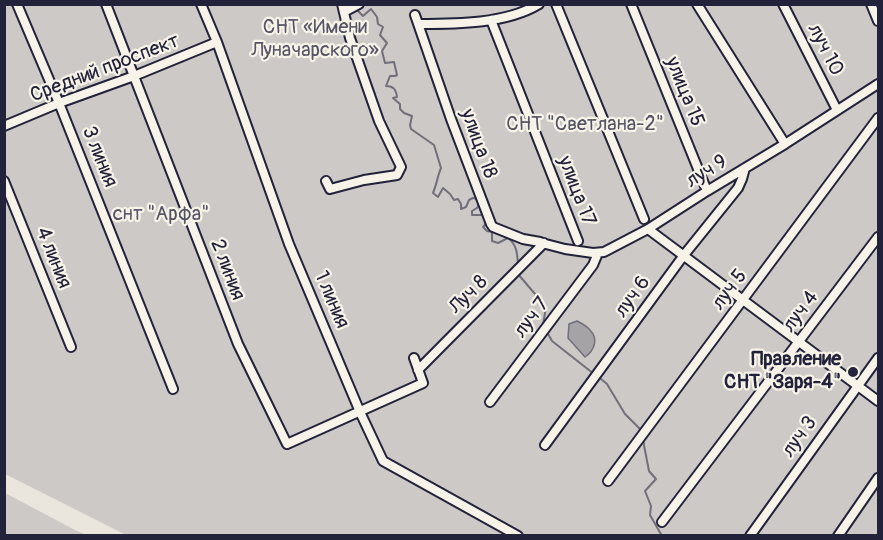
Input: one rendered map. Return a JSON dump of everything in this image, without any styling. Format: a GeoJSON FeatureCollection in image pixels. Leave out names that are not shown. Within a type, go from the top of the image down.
{"type":"FeatureCollection","features":[{"type":"Feature","properties":{"kind":"street","name":"3 линия"},"geometry":{"type":"LineString","coordinates":[[17,4],[60,103],[173,389]]}},
{"type":"Feature","properties":{"kind":"street","name":"2 линия"},"geometry":{"type":"LineString","coordinates":[[106,4],[238,344],[287,444],[360,412]]}},
{"type":"Feature","properties":{"kind":"street","name":"1 линия"},"geometry":{"type":"LineString","coordinates":[[201,4],[217,42],[289,244],[383,461],[518,536]]}},
{"type":"Feature","properties":{"kind":"street"},"geometry":{"type":"LineString","coordinates":[[326,181],[330,189],[364,180],[397,175],[401,167],[379,121],[350,38],[343,8],[358,4]]}},
{"type":"Feature","properties":{"kind":"street"},"geometry":{"type":"LineString","coordinates":[[415,15],[419,24],[491,20],[539,4]]}},
{"type":"Feature","properties":{"kind":"street"},"geometry":{"type":"LineString","coordinates":[[556,4],[644,219]]}},
{"type":"Feature","properties":{"kind":"street","name":"улица 15"},"geometry":{"type":"LineString","coordinates":[[631,4],[707,191]]}},
{"type":"Feature","properties":{"kind":"street"},"geometry":{"type":"LineString","coordinates":[[697,4],[785,144]]}},
{"type":"Feature","properties":{"kind":"street","name":"луч 10"},"geometry":{"type":"LineString","coordinates":[[783,4],[837,110]]}},
{"type":"Feature","properties":{"kind":"street"},"geometry":{"type":"LineString","coordinates":[[871,4],[879,21]]}},
{"type":"Feature","properties":{"kind":"street","name":"улица 17"},"geometry":{"type":"LineString","coordinates":[[491,20],[578,241]]}},
{"type":"Feature","properties":{"kind":"street","name":"улица 18"},"geometry":{"type":"LineString","coordinates":[[419,24],[451,119],[491,224],[493,227],[523,239],[542,243]]}},
{"type":"Feature","properties":{"kind":"street","name":"Средний проспект"},"geometry":{"type":"LineString","coordinates":[[4,126],[217,42]]}},
{"type":"Feature","properties":{"kind":"street","name":"луч 9"},"geometry":{"type":"LineString","coordinates":[[598,253],[648,228],[879,84]]}},
{"type":"Feature","properties":{"kind":"street","name":"луч 5"},"geometry":{"type":"LineString","coordinates":[[608,481],[879,118]]}},
{"type":"Feature","properties":{"kind":"street","name":"луч 6"},"geometry":{"type":"LineString","coordinates":[[545,445],[684,255],[738,188],[745,168]]}},
{"type":"Feature","properties":{"kind":"street","name":"4 линия"},"geometry":{"type":"LineString","coordinates":[[4,181],[71,347]]}},
{"type":"Feature","properties":{"kind":"street"},"geometry":{"type":"LineString","coordinates":[[648,228],[879,401]]}},
{"type":"Feature","properties":{"kind":"street","name":"луч 4"},"geometry":{"type":"LineString","coordinates":[[662,522],[879,237]]}},
{"type":"Feature","properties":{"kind":"street"},"geometry":{"type":"LineString","coordinates":[[542,243],[565,249],[598,253]]}},
{"type":"Feature","properties":{"kind":"street","name":"Луч 8"},"geometry":{"type":"LineString","coordinates":[[360,412],[423,383],[418,370],[542,243]]}},
{"type":"Feature","properties":{"kind":"street","name":"луч 7"},"geometry":{"type":"LineString","coordinates":[[490,402],[593,265],[598,253]]}},
{"type":"Feature","properties":{"kind":"street"},"geometry":{"type":"LineString","coordinates":[[414,358],[418,370]]}},
{"type":"Feature","properties":{"kind":"street","name":"луч 3"},"geometry":{"type":"LineString","coordinates":[[750,536],[879,358]]}},
{"type":"Feature","properties":{"kind":"street"},"geometry":{"type":"LineString","coordinates":[[838,536],[879,478]]}},
{"type":"Feature","properties":{"kind":"green space"},"geometry":{"type":"Polygon","coordinates":[[[4,5],[878,5],[878,535],[126,535],[5,474],[4,5]]]}},
{"type":"Feature","properties":{"kind":"green space"},"geometry":{"type":"Polygon","coordinates":[[[5,493],[77,531],[87,535],[5,535],[5,493]]]}},
{"type":"Feature","properties":{"kind":"shaded area"},"geometry":{"type":"Polygon","coordinates":[[[577,321],[593,333],[595,341],[591,352],[585,357],[568,338],[569,324],[577,321]]]}},
{"type":"Feature","properties":{"kind":"waterway"},"geometry":{"type":"LineString","coordinates":[[357,10],[363,16],[371,9],[377,17],[378,24],[383,27],[380,35],[387,43],[382,51],[385,63],[394,62],[397,75],[390,76],[386,86],[395,90],[397,97],[393,98],[400,104],[400,109],[412,116],[411,129],[434,145],[441,168],[433,193],[438,197],[443,188],[454,200],[458,199],[461,209],[466,207],[469,200],[478,199],[480,203],[472,211],[472,215],[483,215],[488,221],[483,227],[492,232],[492,241],[498,243],[508,238],[513,243],[518,263],[513,268]]}},
{"type":"Feature","properties":{"kind":"waterway"},"geometry":{"type":"LineString","coordinates":[[518,274],[546,307],[543,325]]}},
{"type":"Feature","properties":{"kind":"waterway"},"geometry":{"type":"LineString","coordinates":[[547,332],[552,341],[594,374]]}},
{"type":"Feature","properties":{"kind":"waterway"},"geometry":{"type":"LineString","coordinates":[[601,379],[607,384],[625,414],[641,430]]}},
{"type":"Feature","properties":{"kind":"waterway"},"geometry":{"type":"LineString","coordinates":[[643,440],[649,471],[656,479],[645,491],[651,506],[650,515],[662,536]]}},
{"type":"Feature","properties":{"kind":"place","name":"Правление СНТ \"Заря-4\""},"geometry":{"type":"Point","coordinates":[853,372]}},
{"type":"Feature","properties":{"kind":"park label","name":"СНТ «Имени Луначарского»"},"geometry":{"type":"Point","coordinates":[315,40]}},
{"type":"Feature","properties":{"kind":"park label","name":"СНТ \"Светлана-2\""},"geometry":{"type":"Point","coordinates":[585,125]}},
{"type":"Feature","properties":{"kind":"park label","name":"снт \"Арфа\""},"geometry":{"type":"Point","coordinates":[161,215]}}]}
